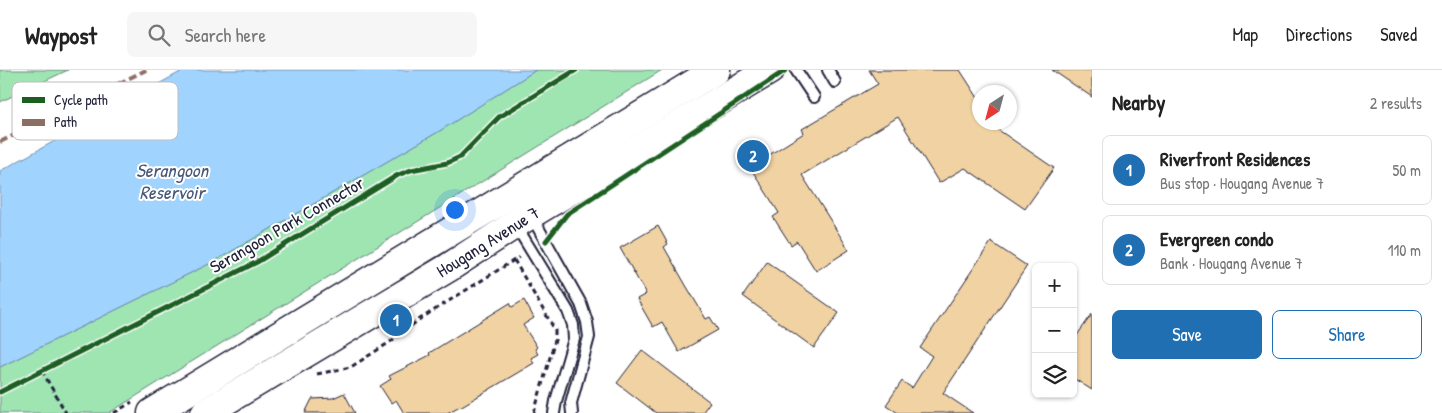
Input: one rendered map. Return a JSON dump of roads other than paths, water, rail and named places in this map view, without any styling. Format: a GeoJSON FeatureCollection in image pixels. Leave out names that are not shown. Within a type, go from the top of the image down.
{"type":"FeatureCollection","features":[{"type":"Feature","properties":{"kind":"main road","name":"Hougang Avenue 7"},"geometry":{"type":"LineString","coordinates":[[205,413],[448,268],[515,207],[716,70]]}},
{"type":"Feature","properties":{"kind":"main road","name":"Hougang Avenue 7"},"geometry":{"type":"LineString","coordinates":[[152,413],[515,207],[770,70]]}},
{"type":"Feature","properties":{"kind":"lane"},"geometry":{"type":"LineString","coordinates":[[796,70],[814,97]]}},
{"type":"Feature","properties":{"kind":"lane"},"geometry":{"type":"LineString","coordinates":[[828,70],[835,82]]}},
{"type":"Feature","properties":{"kind":"lane"},"geometry":{"type":"LineString","coordinates":[[515,207],[531,249],[568,311],[573,325],[574,339],[554,413]]}},
{"type":"Feature","properties":{"kind":"lane"},"geometry":{"type":"LineString","coordinates":[[515,207],[582,304],[587,322],[589,337],[571,403],[572,413]]}},
{"type":"Feature","properties":{"kind":"water","name":"Serangoon Reservoir"},"geometry":{"type":"Polygon","coordinates":[[[184,70],[536,70],[438,132],[213,262],[0,367],[0,171],[56,140],[178,140],[178,82],[162,82],[184,70]]]}},
{"type":"Feature","properties":{"kind":"place","name":"Evergreen condo"},"geometry":{"type":"Point","coordinates":[753,156]}},
{"type":"Feature","properties":{"kind":"place","name":"Riverfront Residences"},"geometry":{"type":"Point","coordinates":[396,320]}}]}
